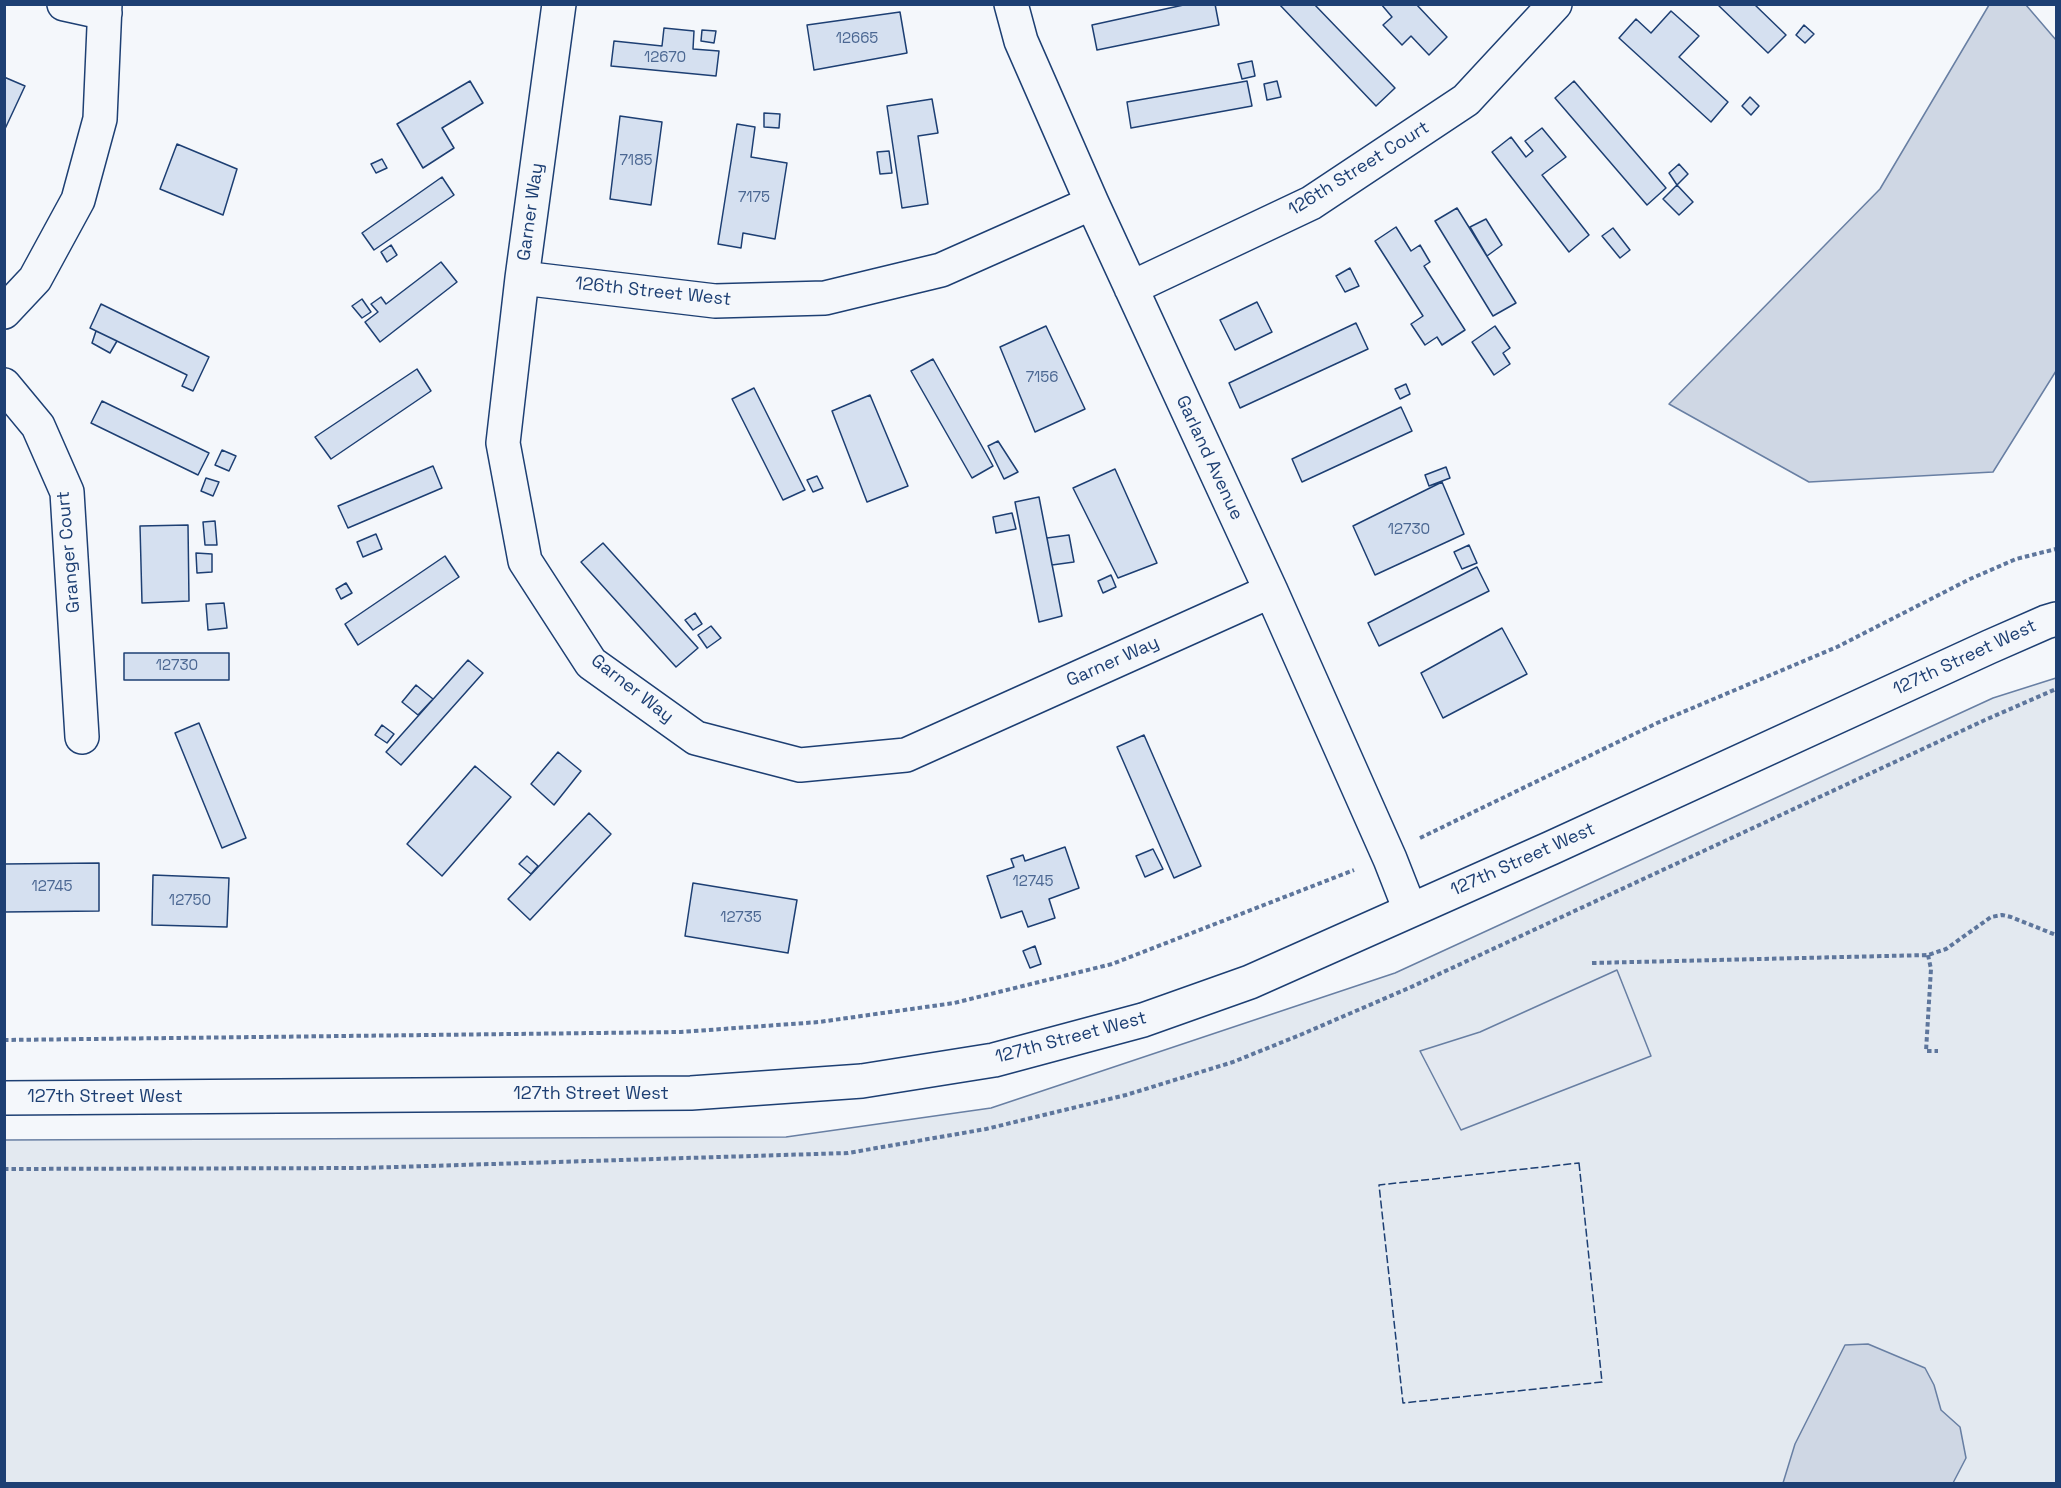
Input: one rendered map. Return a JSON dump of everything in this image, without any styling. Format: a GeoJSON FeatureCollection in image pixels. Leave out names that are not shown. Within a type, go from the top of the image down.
{"type":"FeatureCollection","features":[{"type":"Feature","properties":{"kind":"street"},"geometry":{"type":"LineString","coordinates":[[4,312],[35,279],[78,200],[100,119],[105,9],[64,4]]}},
{"type":"Feature","properties":{"kind":"street","name":"Garner Way"},"geometry":{"type":"LineString","coordinates":[[559,4],[522,278],[503,443],[525,561],[591,663],[696,738],[800,765],[906,755],[1271,591]]}},
{"type":"Feature","properties":{"kind":"street","name":"Garland Avenue"},"geometry":{"type":"LineString","coordinates":[[1011,4],[1022,41],[1092,203],[1271,591],[1388,854],[1410,910]]}},
{"type":"Feature","properties":{"kind":"street","name":"126th Street Court"},"geometry":{"type":"LineString","coordinates":[[1131,288],[1311,203],[1456,107],[1466,100],[1555,4]]}},
{"type":"Feature","properties":{"kind":"street","name":"126th Street West"},"geometry":{"type":"LineString","coordinates":[[522,278],[715,301],[825,298],[941,270],[1092,203]]}},
{"type":"Feature","properties":{"kind":"street","name":"Granger Court"},"geometry":{"type":"LineString","coordinates":[[4,384],[38,426],[67,492],[82,737]]}},
{"type":"Feature","properties":{"kind":"street","name":"127th Street West"},"geometry":{"type":"LineString","coordinates":[[4,1098],[691,1093],[862,1080],[994,1060],[1143,1020],[1250,982],[1382,925],[1410,910],[1551,848],[2046,621],[2056,619]]}},
{"type":"Feature","properties":{"kind":"path"},"geometry":{"type":"LineString","coordinates":[[4,1040],[681,1032],[830,1020],[954,1003],[1112,964],[1344,874],[1657,723],[1837,647],[1970,579],[2016,559],[2056,549]]}},
{"type":"Feature","properties":{"kind":"path"},"geometry":{"type":"LineString","coordinates":[[1592,963],[1928,955],[1946,949],[1991,917],[2002,915],[2019,919],[2056,935]]}},
{"type":"Feature","properties":{"kind":"path"},"geometry":{"type":"LineString","coordinates":[[1928,955],[1931,969],[1926,1051],[1938,1051]]}},
{"type":"Feature","properties":{"kind":"shaded area"},"geometry":{"type":"Polygon","coordinates":[[[1989,5],[2026,5],[2056,40],[2056,371],[1993,472],[1809,482],[1669,404],[1880,189],[1989,5]]]}},
{"type":"Feature","properties":{"kind":"shaded area"},"geometry":{"type":"Polygon","coordinates":[[[2056,678],[2056,1483],[5,1483],[4,1140],[786,1137],[991,1108],[1395,973],[1993,698],[2056,678]]]}},
{"type":"Feature","properties":{"kind":"shaded area"},"geometry":{"type":"Polygon","coordinates":[[[1617,970],[1651,1056],[1461,1130],[1420,1051],[1480,1032],[1617,970]]]}},
{"type":"Feature","properties":{"kind":"shaded area"},"geometry":{"type":"Polygon","coordinates":[[[1868,1344],[1925,1368],[1934,1385],[1941,1410],[1960,1427],[1966,1458],[1953,1483],[1783,1483],[1795,1444],[1845,1345],[1868,1344]]]}},
{"type":"Feature","properties":{"kind":"building"},"geometry":{"type":"Polygon","coordinates":[[[1188,4],[1215,4],[1219,25],[1097,50],[1092,25],[1188,4]]]}},
{"type":"Feature","properties":{"kind":"building"},"geometry":{"type":"Polygon","coordinates":[[[1279,4],[1314,4],[1395,88],[1376,106],[1279,4]]]}},
{"type":"Feature","properties":{"kind":"building"},"geometry":{"type":"Polygon","coordinates":[[[1381,4],[1416,4],[1447,37],[1429,55],[1411,36],[1402,45],[1383,25],[1392,17],[1381,4]]]}},
{"type":"Feature","properties":{"kind":"building"},"geometry":{"type":"Polygon","coordinates":[[[1717,4],[1754,4],[1786,35],[1768,53],[1717,4]]]}},
{"type":"Feature","properties":{"kind":"building"},"geometry":{"type":"Polygon","coordinates":[[[1671,11],[1699,36],[1679,57],[1728,102],[1711,122],[1619,38],[1636,19],[1651,33],[1671,11]]]}},
{"type":"Feature","properties":{"kind":"building"},"geometry":{"type":"Polygon","coordinates":[[[900,12],[907,53],[814,70],[807,25],[900,12]]]}},
{"type":"Feature","properties":{"kind":"building"},"geometry":{"type":"Polygon","coordinates":[[[1804,25],[1814,34],[1805,43],[1796,35],[1804,25]]]}},
{"type":"Feature","properties":{"kind":"building"},"geometry":{"type":"Polygon","coordinates":[[[664,28],[694,31],[693,49],[719,51],[716,76],[611,66],[614,41],[662,46],[664,28]]]}},
{"type":"Feature","properties":{"kind":"building"},"geometry":{"type":"Polygon","coordinates":[[[702,30],[716,31],[714,43],[701,41],[702,30]]]}},
{"type":"Feature","properties":{"kind":"building"},"geometry":{"type":"Polygon","coordinates":[[[1252,61],[1255,76],[1242,79],[1238,64],[1252,61]]]}},
{"type":"Feature","properties":{"kind":"building"},"geometry":{"type":"Polygon","coordinates":[[[4,77],[25,86],[4,131],[4,77]]]}},
{"type":"Feature","properties":{"kind":"building"},"geometry":{"type":"Polygon","coordinates":[[[470,81],[483,103],[442,128],[454,148],[423,168],[397,124],[470,81]]]}},
{"type":"Feature","properties":{"kind":"building"},"geometry":{"type":"Polygon","coordinates":[[[1247,81],[1252,106],[1131,128],[1127,102],[1247,81]]]}},
{"type":"Feature","properties":{"kind":"building"},"geometry":{"type":"Polygon","coordinates":[[[1277,81],[1281,97],[1267,100],[1264,84],[1277,81]]]}},
{"type":"Feature","properties":{"kind":"building"},"geometry":{"type":"Polygon","coordinates":[[[1574,81],[1666,188],[1647,205],[1555,98],[1574,81]]]}},
{"type":"Feature","properties":{"kind":"building"},"geometry":{"type":"Polygon","coordinates":[[[1750,97],[1759,106],[1751,115],[1742,106],[1750,97]]]}},
{"type":"Feature","properties":{"kind":"building"},"geometry":{"type":"Polygon","coordinates":[[[932,99],[938,133],[918,136],[928,204],[902,208],[887,106],[932,99]]]}},
{"type":"Feature","properties":{"kind":"building"},"geometry":{"type":"Polygon","coordinates":[[[764,113],[780,114],[779,128],[764,127],[764,113]]]}},
{"type":"Feature","properties":{"kind":"building"},"geometry":{"type":"Polygon","coordinates":[[[620,116],[662,122],[651,205],[610,199],[620,116]]]}},
{"type":"Feature","properties":{"kind":"building"},"geometry":{"type":"Polygon","coordinates":[[[737,124],[755,127],[751,157],[787,163],[775,239],[743,233],[741,248],[718,244],[737,124]]]}},
{"type":"Feature","properties":{"kind":"building"},"geometry":{"type":"Polygon","coordinates":[[[1542,128],[1566,157],[1542,175],[1589,235],[1569,252],[1492,152],[1511,137],[1526,157],[1533,151],[1525,141],[1542,128]]]}},
{"type":"Feature","properties":{"kind":"building"},"geometry":{"type":"Polygon","coordinates":[[[177,144],[237,169],[223,215],[160,189],[177,144]]]}},
{"type":"Feature","properties":{"kind":"building"},"geometry":{"type":"Polygon","coordinates":[[[889,151],[892,173],[880,174],[877,152],[889,151]]]}},
{"type":"Feature","properties":{"kind":"building"},"geometry":{"type":"Polygon","coordinates":[[[382,159],[387,168],[376,173],[371,164],[382,159]]]}},
{"type":"Feature","properties":{"kind":"building"},"geometry":{"type":"Polygon","coordinates":[[[1679,164],[1688,174],[1677,185],[1669,173],[1679,164]]]}},
{"type":"Feature","properties":{"kind":"building"},"geometry":{"type":"Polygon","coordinates":[[[442,177],[454,195],[374,250],[362,233],[442,177]]]}},
{"type":"Feature","properties":{"kind":"building"},"geometry":{"type":"Polygon","coordinates":[[[1677,185],[1693,202],[1679,215],[1663,199],[1677,185]]]}},
{"type":"Feature","properties":{"kind":"building"},"geometry":{"type":"Polygon","coordinates":[[[1457,208],[1516,303],[1493,316],[1435,221],[1457,208]]]}},
{"type":"Feature","properties":{"kind":"building"},"geometry":{"type":"Polygon","coordinates":[[[1486,219],[1502,245],[1487,256],[1470,227],[1486,219]]]}},
{"type":"Feature","properties":{"kind":"building"},"geometry":{"type":"Polygon","coordinates":[[[1396,227],[1411,251],[1420,245],[1430,262],[1424,266],[1465,330],[1442,345],[1437,337],[1425,345],[1411,324],[1423,316],[1375,241],[1396,227]]]}},
{"type":"Feature","properties":{"kind":"building"},"geometry":{"type":"Polygon","coordinates":[[[1613,228],[1630,250],[1620,258],[1602,236],[1613,228]]]}},
{"type":"Feature","properties":{"kind":"building"},"geometry":{"type":"Polygon","coordinates":[[[391,245],[397,255],[387,262],[381,252],[391,245]]]}},
{"type":"Feature","properties":{"kind":"building"},"geometry":{"type":"Polygon","coordinates":[[[441,262],[457,282],[380,342],[365,322],[378,312],[371,304],[381,297],[386,304],[441,262]]]}},
{"type":"Feature","properties":{"kind":"building"},"geometry":{"type":"Polygon","coordinates":[[[1350,268],[1359,286],[1345,292],[1336,276],[1350,268]]]}},
{"type":"Feature","properties":{"kind":"building"},"geometry":{"type":"Polygon","coordinates":[[[362,299],[371,312],[362,318],[352,306],[362,299]]]}},
{"type":"Feature","properties":{"kind":"building"},"geometry":{"type":"Polygon","coordinates":[[[1257,302],[1272,332],[1235,350],[1220,320],[1257,302]]]}},
{"type":"Feature","properties":{"kind":"building"},"geometry":{"type":"Polygon","coordinates":[[[101,304],[209,357],[193,391],[182,386],[187,375],[90,328],[101,304]]]}},
{"type":"Feature","properties":{"kind":"building"},"geometry":{"type":"Polygon","coordinates":[[[1356,323],[1368,349],[1240,408],[1229,383],[1356,323]]]}},
{"type":"Feature","properties":{"kind":"building"},"geometry":{"type":"Polygon","coordinates":[[[1046,326],[1085,409],[1035,432],[1000,347],[1046,326]]]}},
{"type":"Feature","properties":{"kind":"building"},"geometry":{"type":"Polygon","coordinates":[[[1495,326],[1510,348],[1503,353],[1510,364],[1494,375],[1472,342],[1495,326]]]}},
{"type":"Feature","properties":{"kind":"building"},"geometry":{"type":"Polygon","coordinates":[[[96,331],[117,341],[110,353],[92,343],[96,331]]]}},
{"type":"Feature","properties":{"kind":"building"},"geometry":{"type":"Polygon","coordinates":[[[933,359],[993,466],[972,478],[911,371],[933,359]]]}},
{"type":"Feature","properties":{"kind":"building"},"geometry":{"type":"Polygon","coordinates":[[[417,369],[431,391],[331,459],[315,437],[417,369]]]}},
{"type":"Feature","properties":{"kind":"building"},"geometry":{"type":"Polygon","coordinates":[[[1406,384],[1410,394],[1400,399],[1395,389],[1406,384]]]}},
{"type":"Feature","properties":{"kind":"building"},"geometry":{"type":"Polygon","coordinates":[[[754,388],[805,490],[783,500],[732,399],[754,388]]]}},
{"type":"Feature","properties":{"kind":"building"},"geometry":{"type":"Polygon","coordinates":[[[870,395],[908,486],[867,502],[832,411],[870,395]]]}},
{"type":"Feature","properties":{"kind":"building"},"geometry":{"type":"Polygon","coordinates":[[[102,401],[209,453],[198,475],[91,423],[102,401]]]}},
{"type":"Feature","properties":{"kind":"building"},"geometry":{"type":"Polygon","coordinates":[[[1401,407],[1412,431],[1302,482],[1292,459],[1401,407]]]}},
{"type":"Feature","properties":{"kind":"building"},"geometry":{"type":"Polygon","coordinates":[[[998,441],[1018,472],[1004,479],[988,446],[998,441]]]}},
{"type":"Feature","properties":{"kind":"building"},"geometry":{"type":"Polygon","coordinates":[[[222,450],[236,456],[229,471],[215,465],[222,450]]]}},
{"type":"Feature","properties":{"kind":"building"},"geometry":{"type":"Polygon","coordinates":[[[433,466],[442,488],[348,528],[338,506],[433,466]]]}},
{"type":"Feature","properties":{"kind":"building"},"geometry":{"type":"Polygon","coordinates":[[[1446,467],[1450,478],[1429,486],[1425,475],[1446,467]]]}},
{"type":"Feature","properties":{"kind":"building"},"geometry":{"type":"Polygon","coordinates":[[[1115,469],[1157,563],[1118,578],[1073,488],[1115,469]]]}},
{"type":"Feature","properties":{"kind":"building"},"geometry":{"type":"Polygon","coordinates":[[[817,476],[823,488],[813,492],[807,480],[817,476]]]}},
{"type":"Feature","properties":{"kind":"building"},"geometry":{"type":"Polygon","coordinates":[[[206,478],[219,482],[213,496],[201,491],[206,478]]]}},
{"type":"Feature","properties":{"kind":"building"},"geometry":{"type":"Polygon","coordinates":[[[1442,482],[1464,534],[1375,575],[1353,526],[1442,482]]]}},
{"type":"Feature","properties":{"kind":"building"},"geometry":{"type":"Polygon","coordinates":[[[1039,497],[1062,616],[1039,622],[1015,502],[1039,497]]]}},
{"type":"Feature","properties":{"kind":"building"},"geometry":{"type":"Polygon","coordinates":[[[1012,513],[1016,529],[996,533],[993,517],[1012,513]]]}},
{"type":"Feature","properties":{"kind":"building"},"geometry":{"type":"Polygon","coordinates":[[[215,521],[217,545],[205,545],[203,522],[215,521]]]}},
{"type":"Feature","properties":{"kind":"building"},"geometry":{"type":"Polygon","coordinates":[[[188,525],[189,601],[142,603],[140,526],[188,525]]]}},
{"type":"Feature","properties":{"kind":"building"},"geometry":{"type":"Polygon","coordinates":[[[376,534],[382,549],[363,557],[357,542],[376,534]]]}},
{"type":"Feature","properties":{"kind":"building"},"geometry":{"type":"Polygon","coordinates":[[[1069,535],[1074,562],[1052,565],[1047,538],[1069,535]]]}},
{"type":"Feature","properties":{"kind":"building"},"geometry":{"type":"Polygon","coordinates":[[[603,543],[698,648],[676,667],[581,562],[603,543]]]}},
{"type":"Feature","properties":{"kind":"building"},"geometry":{"type":"Polygon","coordinates":[[[1469,545],[1477,563],[1462,569],[1454,552],[1469,545]]]}},
{"type":"Feature","properties":{"kind":"building"},"geometry":{"type":"Polygon","coordinates":[[[196,553],[212,554],[212,572],[197,573],[196,553]]]}},
{"type":"Feature","properties":{"kind":"building"},"geometry":{"type":"Polygon","coordinates":[[[445,556],[459,577],[358,645],[345,624],[445,556]]]}},
{"type":"Feature","properties":{"kind":"building"},"geometry":{"type":"Polygon","coordinates":[[[1477,567],[1489,591],[1379,646],[1368,623],[1477,567]]]}},
{"type":"Feature","properties":{"kind":"building"},"geometry":{"type":"Polygon","coordinates":[[[1111,575],[1116,587],[1103,593],[1098,581],[1111,575]]]}},
{"type":"Feature","properties":{"kind":"building"},"geometry":{"type":"Polygon","coordinates":[[[346,583],[352,593],[341,599],[336,589],[346,583]]]}},
{"type":"Feature","properties":{"kind":"building"},"geometry":{"type":"Polygon","coordinates":[[[224,603],[227,628],[208,630],[206,604],[224,603]]]}},
{"type":"Feature","properties":{"kind":"building"},"geometry":{"type":"Polygon","coordinates":[[[695,613],[702,624],[693,630],[685,620],[695,613]]]}},
{"type":"Feature","properties":{"kind":"building"},"geometry":{"type":"Polygon","coordinates":[[[711,626],[721,638],[707,648],[698,635],[711,626]]]}},
{"type":"Feature","properties":{"kind":"building"},"geometry":{"type":"Polygon","coordinates":[[[1502,628],[1527,674],[1443,718],[1421,673],[1502,628]]]}},
{"type":"Feature","properties":{"kind":"building"},"geometry":{"type":"Polygon","coordinates":[[[124,653],[229,653],[229,680],[124,680],[124,653]]]}},
{"type":"Feature","properties":{"kind":"building"},"geometry":{"type":"Polygon","coordinates":[[[468,660],[483,673],[401,765],[386,752],[468,660]]]}},
{"type":"Feature","properties":{"kind":"building"},"geometry":{"type":"Polygon","coordinates":[[[416,685],[433,699],[418,715],[402,702],[416,685]]]}},
{"type":"Feature","properties":{"kind":"building"},"geometry":{"type":"Polygon","coordinates":[[[199,723],[246,838],[222,848],[175,733],[199,723]]]}},
{"type":"Feature","properties":{"kind":"building"},"geometry":{"type":"Polygon","coordinates":[[[382,725],[394,734],[387,743],[375,735],[382,725]]]}},
{"type":"Feature","properties":{"kind":"building"},"geometry":{"type":"Polygon","coordinates":[[[1144,735],[1201,866],[1174,878],[1117,747],[1144,735]]]}},
{"type":"Feature","properties":{"kind":"building"},"geometry":{"type":"Polygon","coordinates":[[[558,752],[581,771],[554,805],[531,784],[558,752]]]}},
{"type":"Feature","properties":{"kind":"building"},"geometry":{"type":"Polygon","coordinates":[[[475,766],[511,797],[442,876],[407,844],[475,766]]]}},
{"type":"Feature","properties":{"kind":"building"},"geometry":{"type":"Polygon","coordinates":[[[589,813],[611,834],[530,920],[508,899],[589,813]]]}},
{"type":"Feature","properties":{"kind":"building"},"geometry":{"type":"Polygon","coordinates":[[[1065,847],[1079,888],[1049,899],[1055,918],[1028,927],[1022,911],[1001,918],[987,876],[1014,867],[1011,859],[1023,855],[1025,861],[1065,847]]]}},
{"type":"Feature","properties":{"kind":"building"},"geometry":{"type":"Polygon","coordinates":[[[1153,849],[1163,869],[1145,877],[1136,856],[1153,849]]]}},
{"type":"Feature","properties":{"kind":"building"},"geometry":{"type":"Polygon","coordinates":[[[527,856],[538,866],[531,874],[519,864],[527,856]]]}},
{"type":"Feature","properties":{"kind":"building"},"geometry":{"type":"Polygon","coordinates":[[[99,863],[99,911],[4,912],[4,864],[99,863]]]}},
{"type":"Feature","properties":{"kind":"building"},"geometry":{"type":"Polygon","coordinates":[[[153,875],[229,878],[227,927],[152,925],[153,875]]]}},
{"type":"Feature","properties":{"kind":"building"},"geometry":{"type":"Polygon","coordinates":[[[693,883],[797,900],[788,953],[685,936],[693,883]]]}},
{"type":"Feature","properties":{"kind":"building"},"geometry":{"type":"Polygon","coordinates":[[[1035,946],[1041,964],[1030,968],[1023,951],[1035,946]]]}},
{"type":"Feature","properties":{"kind":"fence"},"geometry":{"type":"LineString","coordinates":[[1579,1163],[1602,1382],[1403,1403],[1379,1185],[1579,1163]]}}]}
